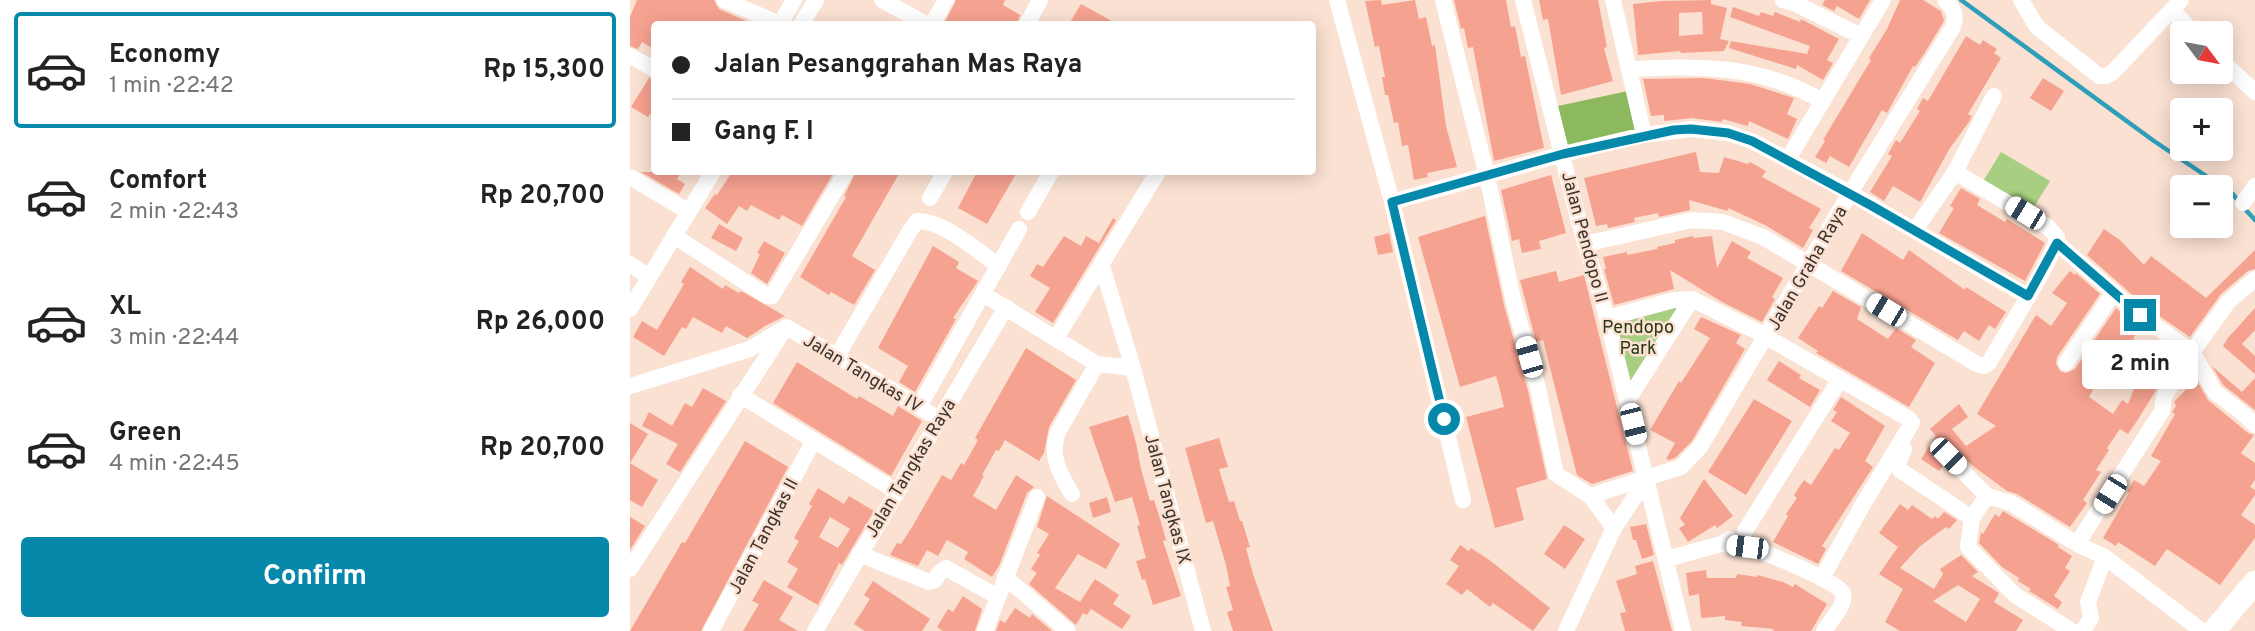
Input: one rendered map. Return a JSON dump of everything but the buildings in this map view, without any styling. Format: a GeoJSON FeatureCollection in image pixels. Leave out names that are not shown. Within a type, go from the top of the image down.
{"type":"FeatureCollection","features":[{"type":"Feature","properties":{"kind":"street"},"geometry":{"type":"LineString","coordinates":[[724,0],[773,21]]}},
{"type":"Feature","properties":{"kind":"street"},"geometry":{"type":"LineString","coordinates":[[782,21],[794,0]]}},
{"type":"Feature","properties":{"kind":"street"},"geometry":{"type":"LineString","coordinates":[[803,21],[816,0]]}},
{"type":"Feature","properties":{"kind":"street"},"geometry":{"type":"LineString","coordinates":[[882,0],[923,21]]}},
{"type":"Feature","properties":{"kind":"street"},"geometry":{"type":"LineString","coordinates":[[931,21],[946,0]]}},
{"type":"Feature","properties":{"kind":"street"},"geometry":{"type":"LineString","coordinates":[[1029,21],[1040,0]]}},
{"type":"Feature","properties":{"kind":"street"},"geometry":{"type":"LineString","coordinates":[[1338,0],[1392,202],[1463,500]]}},
{"type":"Feature","properties":{"kind":"street"},"geometry":{"type":"LineString","coordinates":[[1443,0],[1487,176],[1514,303],[1538,388],[1556,474],[1590,496],[1614,528]]}},
{"type":"Feature","properties":{"kind":"street","name":"Jalan Pendopo II"},"geometry":{"type":"LineString","coordinates":[[1523,0],[1585,244],[1607,318],[1683,631]]}},
{"type":"Feature","properties":{"kind":"street"},"geometry":{"type":"LineString","coordinates":[[1613,0],[1644,135]]}},
{"type":"Feature","properties":{"kind":"street"},"geometry":{"type":"LineString","coordinates":[[1783,0],[1861,36]]}},
{"type":"Feature","properties":{"kind":"street"},"geometry":{"type":"LineString","coordinates":[[1788,159],[1883,0]]}},
{"type":"Feature","properties":{"kind":"street","name":"Jalan Graha Raya"},"geometry":{"type":"LineString","coordinates":[[1590,496],[1681,467],[1700,447],[1953,27],[1956,17],[1953,8],[1945,0]]}},
{"type":"Feature","properties":{"kind":"street"},"geometry":{"type":"LineString","coordinates":[[2021,0],[2037,27],[2078,60],[2096,84],[2113,72],[2177,5],[2187,21]]}},
{"type":"Feature","properties":{"kind":"street"},"geometry":{"type":"LineString","coordinates":[[630,56],[651,67]]}},
{"type":"Feature","properties":{"kind":"street"},"geometry":{"type":"LineString","coordinates":[[1630,69],[1711,68],[1741,71],[1778,79],[1822,101]]}},
{"type":"Feature","properties":{"kind":"street"},"geometry":{"type":"LineString","coordinates":[[2233,71],[2255,92]]}},
{"type":"Feature","properties":{"kind":"street"},"geometry":{"type":"LineString","coordinates":[[1915,230],[1955,172],[1994,96]]}},
{"type":"Feature","properties":{"kind":"street"},"geometry":{"type":"LineString","coordinates":[[1392,202],[1563,154],[1644,135],[1691,129],[1728,133],[1752,141],[1788,159],[2028,296]]}},
{"type":"Feature","properties":{"kind":"street"},"geometry":{"type":"LineString","coordinates":[[1955,172],[2053,231],[2057,243],[2140,315],[2192,352],[2215,392],[2255,425]]}},
{"type":"Feature","properties":{"kind":"street"},"geometry":{"type":"LineString","coordinates":[[630,309],[711,175]]}},
{"type":"Feature","properties":{"kind":"street"},"geometry":{"type":"LineString","coordinates":[[674,236],[767,296],[772,296],[844,175]]}},
{"type":"Feature","properties":{"kind":"street"},"geometry":{"type":"LineString","coordinates":[[930,198],[943,175]]}},
{"type":"Feature","properties":{"kind":"street"},"geometry":{"type":"LineString","coordinates":[[1028,212],[1049,175]]}},
{"type":"Feature","properties":{"kind":"street"},"geometry":{"type":"LineString","coordinates":[[1056,338],[1156,175]]}},
{"type":"Feature","properties":{"kind":"street"},"geometry":{"type":"LineString","coordinates":[[630,177],[689,212]]}},
{"type":"Feature","properties":{"kind":"street"},"geometry":{"type":"LineString","coordinates":[[2243,203],[2255,186]]}},
{"type":"Feature","properties":{"kind":"street"},"geometry":{"type":"LineString","coordinates":[[1585,244],[1692,220],[1723,222],[1763,237],[1981,365],[1989,363],[2057,243]]}},
{"type":"Feature","properties":{"kind":"street"},"geometry":{"type":"LineString","coordinates":[[837,356],[917,221],[933,223],[999,266]]}},
{"type":"Feature","properties":{"kind":"street"},"geometry":{"type":"LineString","coordinates":[[919,407],[1019,229]]}},
{"type":"Feature","properties":{"kind":"street"},"geometry":{"type":"LineString","coordinates":[[630,264],[649,277]]}},
{"type":"Feature","properties":{"kind":"street","name":"Jalan Tangkas IX"},"geometry":{"type":"LineString","coordinates":[[1102,266],[1133,368],[1203,631]]}},
{"type":"Feature","properties":{"kind":"street"},"geometry":{"type":"LineString","coordinates":[[2077,544],[2162,411],[2164,397],[2192,352],[2228,302],[2255,279]]}},
{"type":"Feature","properties":{"kind":"street"},"geometry":{"type":"LineString","coordinates":[[2066,363],[2114,292]]}},
{"type":"Feature","properties":{"kind":"street"},"geometry":{"type":"LineString","coordinates":[[983,294],[1097,364],[1133,368]]}},
{"type":"Feature","properties":{"kind":"street"},"geometry":{"type":"LineString","coordinates":[[1627,401],[1692,299]]}},
{"type":"Feature","properties":{"kind":"street"},"geometry":{"type":"LineString","coordinates":[[1607,318],[1674,300],[1692,299],[1767,337],[1907,416],[1912,431],[1898,467],[1972,518]]}},
{"type":"Feature","properties":{"kind":"street","name":"Jalan Tangkas Raya"},"geometry":{"type":"LineString","coordinates":[[815,631],[1006,307]]}},
{"type":"Feature","properties":{"kind":"street"},"geometry":{"type":"LineString","coordinates":[[630,386],[750,349],[786,327]]}},
{"type":"Feature","properties":{"kind":"street","name":"Jalan Tangkas IV"},"geometry":{"type":"LineString","coordinates":[[630,569],[786,327],[939,419]]}},
{"type":"Feature","properties":{"kind":"street"},"geometry":{"type":"LineString","coordinates":[[1072,494],[1058,469],[1054,442],[1097,364]]}},
{"type":"Feature","properties":{"kind":"street"},"geometry":{"type":"LineString","coordinates":[[1746,539],[1840,379]]}},
{"type":"Feature","properties":{"kind":"street"},"geometry":{"type":"LineString","coordinates":[[740,395],[896,491]]}},
{"type":"Feature","properties":{"kind":"street"},"geometry":{"type":"LineString","coordinates":[[1822,578],[1911,425]]}},
{"type":"Feature","properties":{"kind":"street","name":"Jalan Tangkas II"},"geometry":{"type":"LineString","coordinates":[[711,631],[814,440]]}},
{"type":"Feature","properties":{"kind":"street"},"geometry":{"type":"LineString","coordinates":[[1948,456],[1987,496],[2011,503],[2077,544],[2105,557],[2202,631]]}},
{"type":"Feature","properties":{"kind":"street"},"geometry":{"type":"LineString","coordinates":[[1566,631],[1614,528],[1647,478]]}},
{"type":"Feature","properties":{"kind":"street"},"geometry":{"type":"LineString","coordinates":[[985,631],[1037,496]]}},
{"type":"Feature","properties":{"kind":"street"},"geometry":{"type":"LineString","coordinates":[[1987,496],[1972,518],[1967,543],[1970,550],[2015,595],[2072,631]]}},
{"type":"Feature","properties":{"kind":"street"},"geometry":{"type":"LineString","coordinates":[[1667,559],[1746,539],[1839,587],[1844,596],[1843,601],[1824,631]]}},
{"type":"Feature","properties":{"kind":"street"},"geometry":{"type":"LineString","coordinates":[[859,554],[929,582],[934,581],[946,568],[998,597]]}},
{"type":"Feature","properties":{"kind":"street"},"geometry":{"type":"LineString","coordinates":[[2084,631],[2091,618],[2088,602],[2105,557]]}},
{"type":"Feature","properties":{"kind":"street"},"geometry":{"type":"LineString","coordinates":[[1005,577],[1068,631]]}},
{"type":"Feature","properties":{"kind":"street"},"geometry":{"type":"LineString","coordinates":[[2214,631],[2255,582]]}},
{"type":"Feature","properties":{"kind":"green space"},"geometry":{"type":"Polygon","coordinates":[[[1628,91],[1636,132],[1568,149],[1558,106],[1628,91]]]}},
{"type":"Feature","properties":{"kind":"green space"},"geometry":{"type":"Polygon","coordinates":[[[2001,152],[2050,181],[2031,212],[1982,183],[2001,152]]]}},
{"type":"Feature","properties":{"kind":"green space","name":"Pendopo Park"},"geometry":{"type":"Polygon","coordinates":[[[1686,302],[1630,392],[1610,320],[1686,302]]]}},
{"type":"Feature","properties":{"kind":"waterway"},"geometry":{"type":"LineString","coordinates":[[1961,0],[2154,141],[2233,194],[2238,201]]}},
{"type":"Feature","properties":{"kind":"waterway"},"geometry":{"type":"LineString","coordinates":[[2244,208],[2255,220]]}},
{"type":"Feature","properties":{"kind":"route"},"geometry":{"type":"LineString","coordinates":[[1444,419],[1392,202],[1563,154],[1674,130],[1728,133],[1752,141],[2028,296],[2057,243],[2140,315]]}}]}
